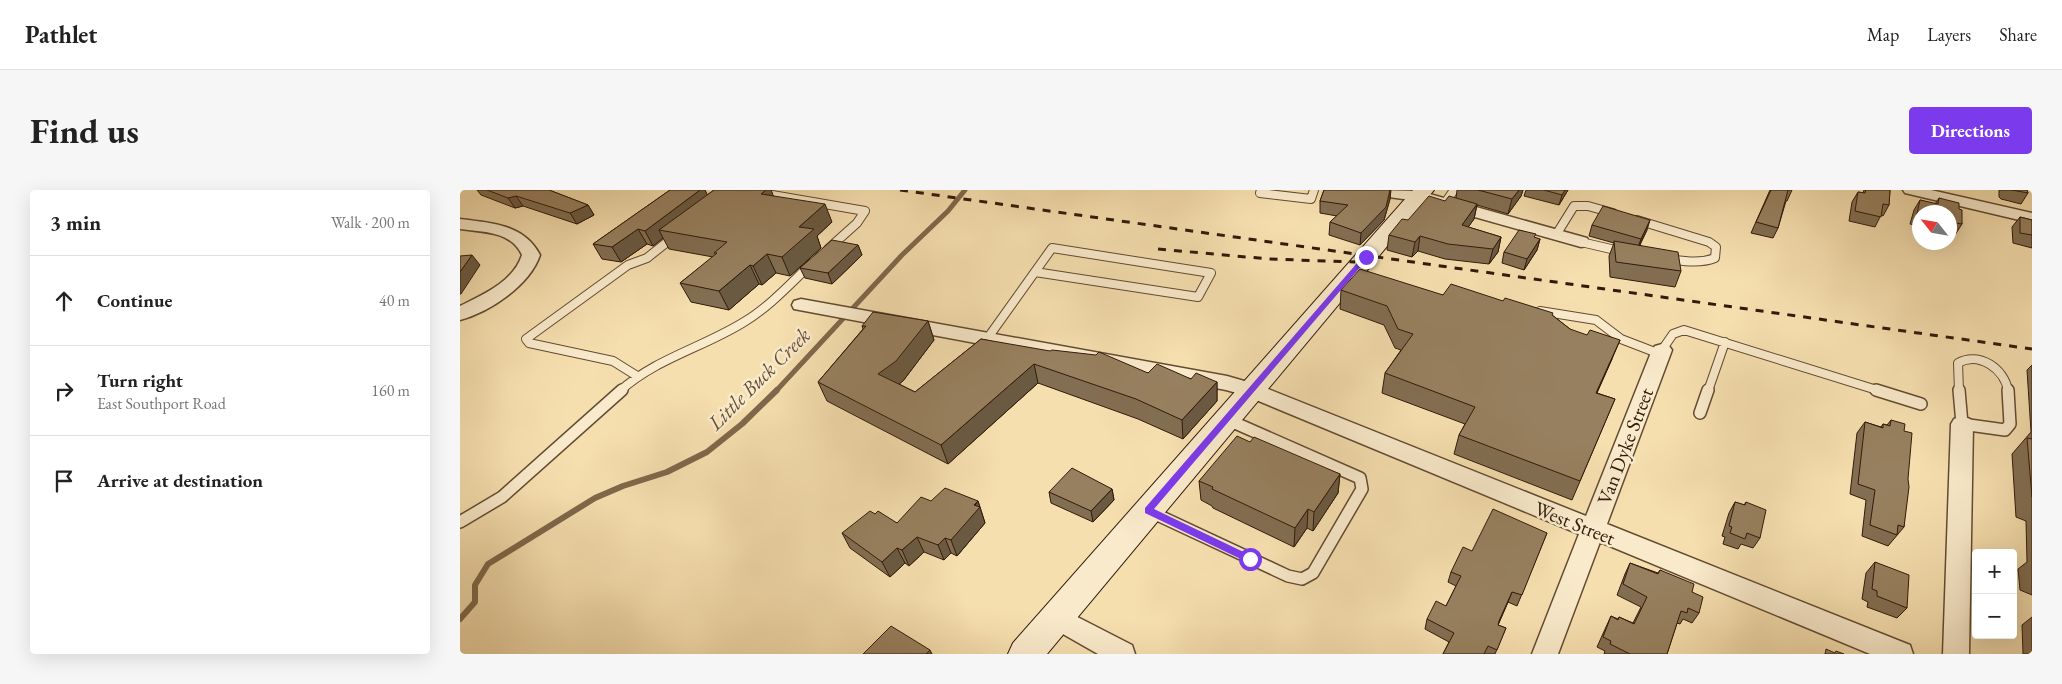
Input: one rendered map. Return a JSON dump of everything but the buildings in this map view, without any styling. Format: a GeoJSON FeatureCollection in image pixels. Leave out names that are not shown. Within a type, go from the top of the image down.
{"type":"FeatureCollection","features":[{"type":"Feature","properties":{"kind":"main road"},"geometry":{"type":"LineString","coordinates":[[1025,654],[1251,390],[1435,195]]}},
{"type":"Feature","properties":{"kind":"street"},"geometry":{"type":"LineString","coordinates":[[1374,190],[1435,195],[1581,242]]}},
{"type":"Feature","properties":{"kind":"street"},"geometry":{"type":"LineString","coordinates":[[1911,190],[2032,218]]}},
{"type":"Feature","properties":{"kind":"street"},"geometry":{"type":"LineString","coordinates":[[460,224],[501,231],[518,238],[527,245],[531,255],[524,270],[501,290],[460,314]]}},
{"type":"Feature","properties":{"kind":"street","name":"West Street"},"geometry":{"type":"LineString","coordinates":[[800,305],[1227,383],[1251,390],[1900,654]]}},
{"type":"Feature","properties":{"kind":"street","name":"Van Dyke Street"},"geometry":{"type":"LineString","coordinates":[[1545,654],[1661,352]]}},
{"type":"Feature","properties":{"kind":"street"},"geometry":{"type":"LineString","coordinates":[[1956,654],[1962,424]]}},
{"type":"Feature","properties":{"kind":"street"},"geometry":{"type":"LineString","coordinates":[[1056,617],[1122,654]]}},
{"type":"Feature","properties":{"kind":"lane"},"geometry":{"type":"LineString","coordinates":[[1261,190],[1260,193],[1311,199],[1314,190]]}},
{"type":"Feature","properties":{"kind":"lane"},"geometry":{"type":"LineString","coordinates":[[460,522],[502,497],[637,376],[745,322],[765,307],[865,213],[865,211],[856,208],[750,192]]}},
{"type":"Feature","properties":{"kind":"lane"},"geometry":{"type":"LineString","coordinates":[[1556,235],[1574,206],[1588,206],[1619,215]]}},
{"type":"Feature","properties":{"kind":"lane"},"geometry":{"type":"LineString","coordinates":[[1628,218],[1709,242],[1716,248],[1715,258],[1707,261],[1663,258]]}},
{"type":"Feature","properties":{"kind":"lane"},"geometry":{"type":"LineString","coordinates":[[637,376],[613,361],[529,343],[526,340],[628,265],[647,258],[685,228]]}},
{"type":"Feature","properties":{"kind":"lane"},"geometry":{"type":"LineString","coordinates":[[1581,242],[1633,254]]}},
{"type":"Feature","properties":{"kind":"lane"},"geometry":{"type":"LineString","coordinates":[[987,339],[1052,248],[1211,273],[1198,297],[1035,272]]}},
{"type":"Feature","properties":{"kind":"lane"},"geometry":{"type":"LineString","coordinates":[[1528,309],[1596,320],[1621,339],[1661,352],[1669,336],[1676,330],[1684,330],[1921,404]]}},
{"type":"Feature","properties":{"kind":"lane"},"geometry":{"type":"LineString","coordinates":[[1700,413],[1725,342]]}},
{"type":"Feature","properties":{"kind":"lane"},"geometry":{"type":"LineString","coordinates":[[1965,359],[1979,360],[1999,369],[2006,378],[2010,424],[2005,430],[1962,424],[1958,363],[1965,359]]}},
{"type":"Feature","properties":{"kind":"lane"},"geometry":{"type":"LineString","coordinates":[[1148,510],[1288,576],[1302,579],[1313,573],[1362,490],[1360,478],[1226,419]]}},
{"type":"Feature","properties":{"kind":"waterway","name":"Little Buck Creek"},"geometry":{"type":"LineString","coordinates":[[776,391],[902,255],[948,211],[965,190]]}},
{"type":"Feature","properties":{"kind":"waterway","name":"Little Buck Creek"},"geometry":{"type":"LineString","coordinates":[[460,619],[475,602],[475,585],[488,564],[595,498],[623,486],[667,472],[707,452],[742,424],[776,391]]}},
{"type":"Feature","properties":{"kind":"railway"},"geometry":{"type":"LineString","coordinates":[[900,190],[2032,349]]}},
{"type":"Feature","properties":{"kind":"railway"},"geometry":{"type":"LineString","coordinates":[[1158,249],[1269,259],[1355,262]]}},
{"type":"Feature","properties":{"kind":"route"},"geometry":{"type":"LineString","coordinates":[[1250,559],[1148,510],[1366,257]]}}]}
